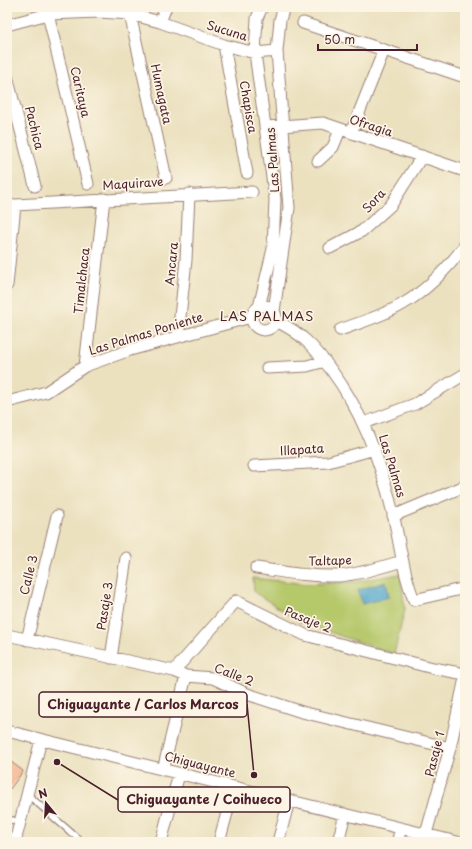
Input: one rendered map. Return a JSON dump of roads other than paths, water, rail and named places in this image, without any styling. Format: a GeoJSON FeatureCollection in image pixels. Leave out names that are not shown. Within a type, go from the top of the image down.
{"type":"FeatureCollection","features":[{"type":"Feature","properties":{"kind":"street"},"geometry":{"type":"LineString","coordinates":[[160,22],[166,7]]}},
{"type":"Feature","properties":{"kind":"street","name":"Las Palmas"},"geometry":{"type":"LineString","coordinates":[[259,307],[273,249],[275,222],[275,199],[255,53],[257,18],[262,7]]}},
{"type":"Feature","properties":{"kind":"street","name":"Las Palmas"},"geometry":{"type":"LineString","coordinates":[[275,316],[289,208],[276,51],[280,20],[284,7]]}},
{"type":"Feature","properties":{"kind":"street","name":"Sucuna"},"geometry":{"type":"LineString","coordinates":[[7,25],[46,10],[130,14],[160,22],[224,45],[255,53],[276,51]]}},
{"type":"Feature","properties":{"kind":"street","name":"Caritaya"},"geometry":{"type":"LineString","coordinates":[[46,10],[88,184]]}},
{"type":"Feature","properties":{"kind":"street","name":"Humagata"},"geometry":{"type":"LineString","coordinates":[[130,14],[166,178]]}},
{"type":"Feature","properties":{"kind":"street"},"geometry":{"type":"LineString","coordinates":[[303,23],[465,77]]}},
{"type":"Feature","properties":{"kind":"street","name":"Chapisca"},"geometry":{"type":"LineString","coordinates":[[224,45],[247,173]]}},
{"type":"Feature","properties":{"kind":"street"},"geometry":{"type":"LineString","coordinates":[[351,133],[384,50]]}},
{"type":"Feature","properties":{"kind":"street","name":"Pachica"},"geometry":{"type":"LineString","coordinates":[[7,76],[35,186]]}},
{"type":"Feature","properties":{"kind":"street","name":"Ofragia"},"geometry":{"type":"LineString","coordinates":[[266,127],[323,123],[465,171]]}},
{"type":"Feature","properties":{"kind":"street"},"geometry":{"type":"LineString","coordinates":[[318,161],[333,147],[340,130]]}},
{"type":"Feature","properties":{"kind":"street","name":"Sora"},"geometry":{"type":"LineString","coordinates":[[330,248],[362,231],[391,205],[422,156]]}},
{"type":"Feature","properties":{"kind":"street","name":"Maquirave"},"geometry":{"type":"LineString","coordinates":[[7,285],[15,205],[189,194],[252,192]]}},
{"type":"Feature","properties":{"kind":"street","name":"Ancara"},"geometry":{"type":"LineString","coordinates":[[178,336],[186,260],[189,194]]}},
{"type":"Feature","properties":{"kind":"street","name":"Timalchaca"},"geometry":{"type":"LineString","coordinates":[[85,366],[104,199]]}},
{"type":"Feature","properties":{"kind":"street"},"geometry":{"type":"LineString","coordinates":[[340,330],[379,316],[403,304],[442,273],[465,245]]}},
{"type":"Feature","properties":{"kind":"street","name":"Las Palmas"},"geometry":{"type":"LineString","coordinates":[[252,317],[254,311],[259,307],[267,306],[275,316],[308,342],[325,361],[345,388],[364,423],[375,449],[393,516],[407,582],[414,600],[465,588]]}},
{"type":"Feature","properties":{"kind":"street"},"geometry":{"type":"LineString","coordinates":[[252,317],[254,326],[262,330],[270,328],[275,316]]}},
{"type":"Feature","properties":{"kind":"street","name":"Las Palmas Poniente"},"geometry":{"type":"LineString","coordinates":[[7,402],[46,392],[85,366],[178,336],[252,317]]}},
{"type":"Feature","properties":{"kind":"street"},"geometry":{"type":"LineString","coordinates":[[266,368],[307,366],[325,361]]}},
{"type":"Feature","properties":{"kind":"street"},"geometry":{"type":"LineString","coordinates":[[364,423],[415,404],[465,374]]}},
{"type":"Feature","properties":{"kind":"street","name":"Illapata"},"geometry":{"type":"LineString","coordinates":[[254,466],[328,462],[375,449]]}},
{"type":"Feature","properties":{"kind":"street"},"geometry":{"type":"LineString","coordinates":[[393,516],[465,486]]}},
{"type":"Feature","properties":{"kind":"street","name":"Calle 3"},"geometry":{"type":"LineString","coordinates":[[27,640],[57,516]]}},
{"type":"Feature","properties":{"kind":"street","name":"Pasaje 3"},"geometry":{"type":"LineString","coordinates":[[111,658],[126,558]]}},
{"type":"Feature","properties":{"kind":"street","name":"Taltape"},"geometry":{"type":"LineString","coordinates":[[256,568],[294,574],[340,576],[368,571],[402,561]]}},
{"type":"Feature","properties":{"kind":"street","name":"Pasaje 2"},"geometry":{"type":"LineString","coordinates":[[174,671],[236,601],[305,635],[425,666],[465,674]]}},
{"type":"Feature","properties":{"kind":"street","name":"Calle 2"},"geometry":{"type":"LineString","coordinates":[[7,635],[174,671],[186,676],[212,678],[247,694],[302,712],[450,748]]}},
{"type":"Feature","properties":{"kind":"street"},"geometry":{"type":"LineString","coordinates":[[164,770],[186,676]]}},
{"type":"Feature","properties":{"kind":"street","name":"Pasaje 1"},"geometry":{"type":"LineString","coordinates":[[426,834],[450,748],[465,678]]}},
{"type":"Feature","properties":{"kind":"street","name":"Chiguayante"},"geometry":{"type":"LineString","coordinates":[[7,731],[457,842]]}},
{"type":"Feature","properties":{"kind":"street"},"geometry":{"type":"LineString","coordinates":[[15,842],[41,740]]}},
{"type":"Feature","properties":{"kind":"street"},"geometry":{"type":"LineString","coordinates":[[161,842],[179,774]]}},
{"type":"Feature","properties":{"kind":"street"},"geometry":{"type":"LineString","coordinates":[[219,842],[234,787]]}},
{"type":"Feature","properties":{"kind":"street"},"geometry":{"type":"LineString","coordinates":[[278,842],[289,801]]}},
{"type":"Feature","properties":{"kind":"street"},"geometry":{"type":"LineString","coordinates":[[338,842],[345,814]]}},
{"type":"Feature","properties":{"kind":"street"},"geometry":{"type":"LineString","coordinates":[[398,842],[400,828]]}},
{"type":"Feature","properties":{"kind":"lane"},"geometry":{"type":"LineString","coordinates":[[27,794],[82,842]]}},
{"type":"Feature","properties":{"kind":"lane"},"geometry":{"type":"LineString","coordinates":[[7,819],[20,822]]}},
{"type":"Feature","properties":{"kind":"water"},"geometry":{"type":"Polygon","coordinates":[[[386,582],[389,597],[362,604],[358,590],[386,582]]]}},
{"type":"Feature","properties":{"kind":"place","name":"Chiguayante / Coihueco"},"geometry":{"type":"Point","coordinates":[57,762]}},
{"type":"Feature","properties":{"kind":"place","name":"Chiguayante / Carlos Marcos"},"geometry":{"type":"Point","coordinates":[254,775]}},
{"type":"Feature","properties":{"kind":"district","name":"LAS PALMAS"},"geometry":{"type":"Point","coordinates":[267,316]}}]}
